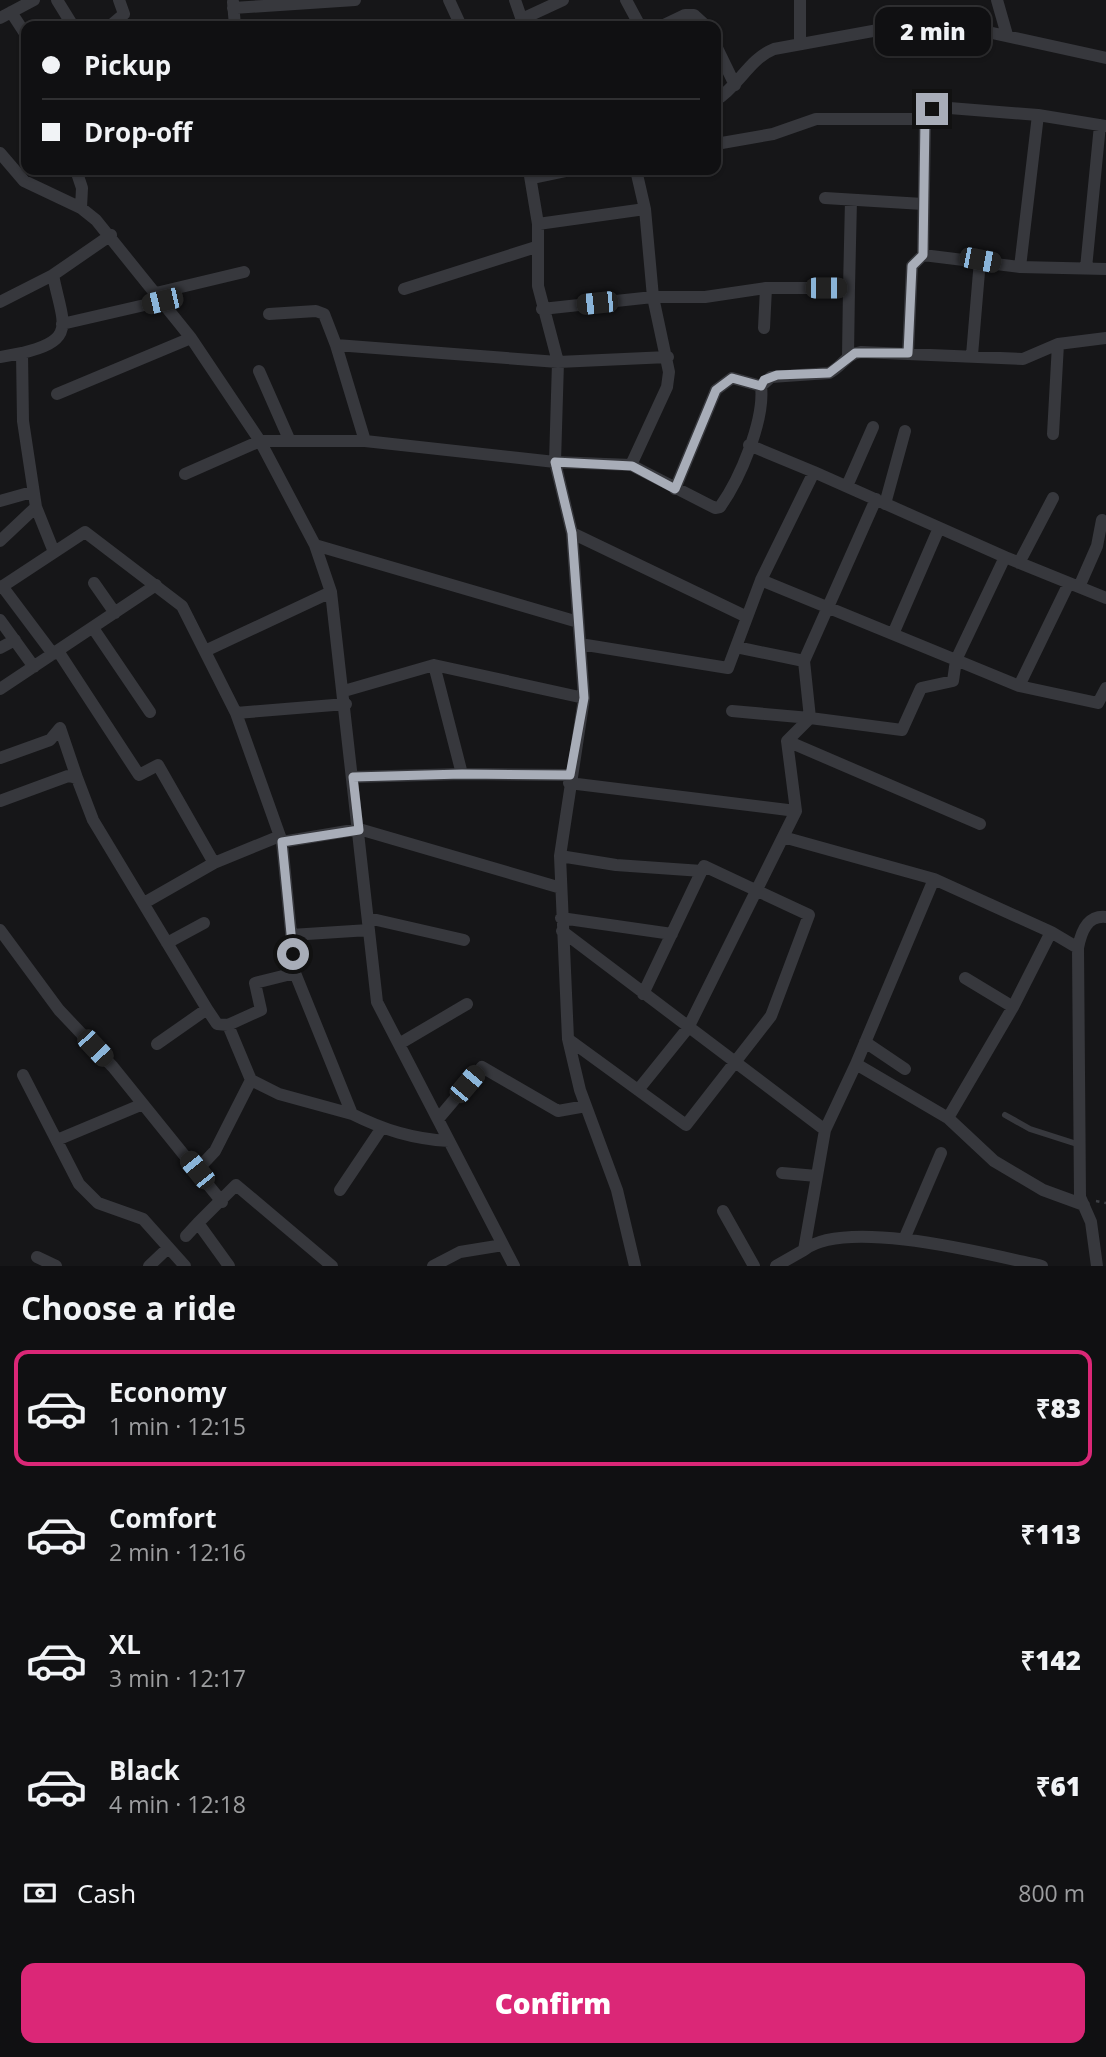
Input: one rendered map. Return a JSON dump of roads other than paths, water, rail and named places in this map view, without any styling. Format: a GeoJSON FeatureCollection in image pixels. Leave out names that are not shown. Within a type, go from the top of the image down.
{"type":"FeatureCollection","features":[{"type":"Feature","properties":{"kind":"street"},"geometry":{"type":"LineString","coordinates":[[21,30],[6,15],[34,0]]}},
{"type":"Feature","properties":{"kind":"street"},"geometry":{"type":"LineString","coordinates":[[57,0],[70,21]]}},
{"type":"Feature","properties":{"kind":"street"},"geometry":{"type":"LineString","coordinates":[[118,21],[124,14],[119,0]]}},
{"type":"Feature","properties":{"kind":"street"},"geometry":{"type":"LineString","coordinates":[[233,4],[355,0]]}},
{"type":"Feature","properties":{"kind":"street"},"geometry":{"type":"LineString","coordinates":[[449,0],[459,21]]}},
{"type":"Feature","properties":{"kind":"street"},"geometry":{"type":"LineString","coordinates":[[514,0],[522,21]]}},
{"type":"Feature","properties":{"kind":"street"},"geometry":{"type":"LineString","coordinates":[[526,21],[563,0]]}},
{"type":"Feature","properties":{"kind":"street"},"geometry":{"type":"LineString","coordinates":[[626,0],[636,21]]}},
{"type":"Feature","properties":{"kind":"street"},"geometry":{"type":"LineString","coordinates":[[800,0],[800,44]]}},
{"type":"Feature","properties":{"kind":"street"},"geometry":{"type":"LineString","coordinates":[[997,0],[1007,35]]}},
{"type":"Feature","properties":{"kind":"street"},"geometry":{"type":"LineString","coordinates":[[672,21],[685,15],[694,15],[701,21]]}},
{"type":"Feature","properties":{"kind":"street"},"geometry":{"type":"LineString","coordinates":[[721,96],[735,85],[763,53],[933,20],[1106,58]]}},
{"type":"Feature","properties":{"kind":"street"},"geometry":{"type":"LineString","coordinates":[[721,56],[735,85]]}},
{"type":"Feature","properties":{"kind":"street"},"geometry":{"type":"LineString","coordinates":[[908,353],[912,266],[923,255],[925,119],[927,112],[937,107],[1038,115],[1103,125],[1086,268]]}},
{"type":"Feature","properties":{"kind":"street"},"geometry":{"type":"LineString","coordinates":[[1020,267],[1038,115]]}},
{"type":"Feature","properties":{"kind":"street"},"geometry":{"type":"LineString","coordinates":[[721,143],[773,134],[816,119],[925,119]]}},
{"type":"Feature","properties":{"kind":"street"},"geometry":{"type":"LineString","coordinates":[[0,153],[24,181],[81,208],[111,235],[191,338],[260,441],[315,545],[331,592],[377,1002],[514,1266]]}},
{"type":"Feature","properties":{"kind":"street"},"geometry":{"type":"LineString","coordinates":[[78,175],[82,188],[81,208]]}},
{"type":"Feature","properties":{"kind":"street"},"geometry":{"type":"LineString","coordinates":[[531,175],[538,224],[536,247],[542,309],[558,362],[555,462],[572,533],[584,698],[560,856],[568,1039],[586,1106],[617,1190],[635,1266]]}},
{"type":"Feature","properties":{"kind":"street"},"geometry":{"type":"LineString","coordinates":[[632,466],[667,387],[668,356],[653,297],[645,209],[637,175]]}},
{"type":"Feature","properties":{"kind":"street"},"geometry":{"type":"LineString","coordinates":[[825,198],[923,204]]}},
{"type":"Feature","properties":{"kind":"street"},"geometry":{"type":"LineString","coordinates":[[848,356],[851,200]]}},
{"type":"Feature","properties":{"kind":"street"},"geometry":{"type":"LineString","coordinates":[[538,224],[645,209]]}},
{"type":"Feature","properties":{"kind":"street"},"geometry":{"type":"LineString","coordinates":[[0,302],[53,275],[111,235]]}},
{"type":"Feature","properties":{"kind":"street"},"geometry":{"type":"LineString","coordinates":[[404,289],[536,247]]}},
{"type":"Feature","properties":{"kind":"street"},"geometry":{"type":"LineString","coordinates":[[923,255],[1020,267],[1106,269]]}},
{"type":"Feature","properties":{"kind":"street"},"geometry":{"type":"LineString","coordinates":[[972,355],[980,260]]}},
{"type":"Feature","properties":{"kind":"street"},"geometry":{"type":"LineString","coordinates":[[62,324],[244,272]]}},
{"type":"Feature","properties":{"kind":"street"},"geometry":{"type":"LineString","coordinates":[[0,357],[57,342],[62,324],[53,275]]}},
{"type":"Feature","properties":{"kind":"street"},"geometry":{"type":"LineString","coordinates":[[542,309],[653,297],[705,297],[766,288],[849,288]]}},
{"type":"Feature","properties":{"kind":"street"},"geometry":{"type":"LineString","coordinates":[[764,328],[766,288]]}},
{"type":"Feature","properties":{"kind":"street"},"geometry":{"type":"LineString","coordinates":[[269,314],[316,311],[328,318],[365,441]]}},
{"type":"Feature","properties":{"kind":"street"},"geometry":{"type":"LineString","coordinates":[[57,394],[191,338]]}},
{"type":"Feature","properties":{"kind":"street"},"geometry":{"type":"LineString","coordinates":[[185,474],[260,441],[365,441],[555,462],[632,466],[709,506],[720,507],[761,414],[761,386],[764,380],[777,375],[829,373],[837,369],[848,356],[861,352],[1023,359],[1058,344],[1106,338]]}},
{"type":"Feature","properties":{"kind":"street"},"geometry":{"type":"LineString","coordinates":[[1053,434],[1058,344]]}},
{"type":"Feature","properties":{"kind":"street"},"geometry":{"type":"LineString","coordinates":[[336,345],[558,362],[668,356]]}},
{"type":"Feature","properties":{"kind":"street"},"geometry":{"type":"LineString","coordinates":[[22,353],[23,421],[33,492],[36,507],[54,552]]}},
{"type":"Feature","properties":{"kind":"street"},"geometry":{"type":"LineString","coordinates":[[259,371],[289,439]]}},
{"type":"Feature","properties":{"kind":"street"},"geometry":{"type":"LineString","coordinates":[[675,489],[716,390],[732,378],[761,386]]}},
{"type":"Feature","properties":{"kind":"street"},"geometry":{"type":"LineString","coordinates":[[847,486],[873,428]]}},
{"type":"Feature","properties":{"kind":"street"},"geometry":{"type":"LineString","coordinates":[[810,718],[804,662],[827,607],[881,501],[905,431]]}},
{"type":"Feature","properties":{"kind":"street"},"geometry":{"type":"LineString","coordinates":[[749,445],[1004,557],[1106,598]]}},
{"type":"Feature","properties":{"kind":"street"},"geometry":{"type":"LineString","coordinates":[[580,644],[729,668],[761,580],[814,472]]}},
{"type":"Feature","properties":{"kind":"street"},"geometry":{"type":"LineString","coordinates":[[0,501],[33,492]]}},
{"type":"Feature","properties":{"kind":"street"},"geometry":{"type":"LineString","coordinates":[[1019,563],[1052,498]]}},
{"type":"Feature","properties":{"kind":"street"},"geometry":{"type":"LineString","coordinates":[[0,541],[36,507]]}},
{"type":"Feature","properties":{"kind":"street"},"geometry":{"type":"LineString","coordinates":[[1019,686],[1097,546],[1102,520]]}},
{"type":"Feature","properties":{"kind":"street"},"geometry":{"type":"LineString","coordinates":[[892,634],[939,528]]}},
{"type":"Feature","properties":{"kind":"street"},"geometry":{"type":"LineString","coordinates":[[214,863],[158,765],[139,775],[55,652],[1,587],[85,531],[182,606],[236,713],[281,839],[295,973],[352,1114]]}},
{"type":"Feature","properties":{"kind":"street"},"geometry":{"type":"LineString","coordinates":[[572,533],[747,617]]}},
{"type":"Feature","properties":{"kind":"street"},"geometry":{"type":"LineString","coordinates":[[315,545],[578,622]]}},
{"type":"Feature","properties":{"kind":"street"},"geometry":{"type":"LineString","coordinates":[[732,711],[902,730],[921,688],[953,681],[956,660],[1004,557]]}},
{"type":"Feature","properties":{"kind":"street"},"geometry":{"type":"LineString","coordinates":[[761,580],[1019,686],[1098,703],[1106,688]]}},
{"type":"Feature","properties":{"kind":"street"},"geometry":{"type":"LineString","coordinates":[[94,583],[115,612]]}},
{"type":"Feature","properties":{"kind":"street"},"geometry":{"type":"LineString","coordinates":[[0,689],[156,585]]}},
{"type":"Feature","properties":{"kind":"street"},"geometry":{"type":"LineString","coordinates":[[205,651],[331,592]]}},
{"type":"Feature","properties":{"kind":"street"},"geometry":{"type":"LineString","coordinates":[[0,620],[34,667]]}},
{"type":"Feature","properties":{"kind":"street"},"geometry":{"type":"LineString","coordinates":[[93,628],[150,712]]}},
{"type":"Feature","properties":{"kind":"street"},"geometry":{"type":"LineString","coordinates":[[0,648],[15,640]]}},
{"type":"Feature","properties":{"kind":"street"},"geometry":{"type":"LineString","coordinates":[[736,647],[804,662]]}},
{"type":"Feature","properties":{"kind":"street"},"geometry":{"type":"LineString","coordinates":[[236,713],[345,698],[433,665],[584,698]]}},
{"type":"Feature","properties":{"kind":"street"},"geometry":{"type":"LineString","coordinates":[[433,665],[462,774]]}},
{"type":"Feature","properties":{"kind":"street"},"geometry":{"type":"LineString","coordinates":[[787,741],[810,718]]}},
{"type":"Feature","properties":{"kind":"street"},"geometry":{"type":"LineString","coordinates":[[0,758],[50,740],[60,728],[93,820],[217,1024],[228,1025],[261,1010],[255,983],[295,973]]}},
{"type":"Feature","properties":{"kind":"street"},"geometry":{"type":"LineString","coordinates":[[638,1090],[688,1028],[796,811],[787,741]]}},
{"type":"Feature","properties":{"kind":"street"},"geometry":{"type":"LineString","coordinates":[[787,741],[980,824]]}},
{"type":"Feature","properties":{"kind":"street"},"geometry":{"type":"LineString","coordinates":[[353,777],[462,774],[570,779],[796,811]]}},
{"type":"Feature","properties":{"kind":"street"},"geometry":{"type":"LineString","coordinates":[[0,801],[68,776],[78,778]]}},
{"type":"Feature","properties":{"kind":"street"},"geometry":{"type":"LineString","coordinates":[[144,903],[214,863],[281,839],[359,830],[561,888]]}},
{"type":"Feature","properties":{"kind":"street"},"geometry":{"type":"LineString","coordinates":[[783,837],[934,879],[1052,932],[1078,948]]}},
{"type":"Feature","properties":{"kind":"street"},"geometry":{"type":"LineString","coordinates":[[560,856],[616,865],[702,872]]}},
{"type":"Feature","properties":{"kind":"street"},"geometry":{"type":"LineString","coordinates":[[568,1039],[686,1125],[771,1016],[809,915],[704,866],[643,994]]}},
{"type":"Feature","properties":{"kind":"street"},"geometry":{"type":"LineString","coordinates":[[804,1250],[825,1130],[856,1064],[934,879]]}},
{"type":"Feature","properties":{"kind":"street"},"geometry":{"type":"LineString","coordinates":[[1097,1266],[1095,1240],[1080,1197],[1078,948],[1089,921],[1097,916],[1106,917]]}},
{"type":"Feature","properties":{"kind":"street"},"geometry":{"type":"LineString","coordinates":[[561,918],[672,934]]}},
{"type":"Feature","properties":{"kind":"street"},"geometry":{"type":"LineString","coordinates":[[167,943],[204,923]]}},
{"type":"Feature","properties":{"kind":"street"},"geometry":{"type":"LineString","coordinates":[[291,935],[369,924],[464,940]]}},
{"type":"Feature","properties":{"kind":"street"},"geometry":{"type":"LineString","coordinates":[[0,930],[59,1010],[143,1104],[222,1202]]}},
{"type":"Feature","properties":{"kind":"street"},"geometry":{"type":"LineString","coordinates":[[562,932],[825,1130]]}},
{"type":"Feature","properties":{"kind":"street"},"geometry":{"type":"LineString","coordinates":[[948,1118],[1013,1007],[1052,932]]}},
{"type":"Feature","properties":{"kind":"street"},"geometry":{"type":"LineString","coordinates":[[965,978],[1013,1007]]}},
{"type":"Feature","properties":{"kind":"street"},"geometry":{"type":"LineString","coordinates":[[399,1044],[467,1004]]}},
{"type":"Feature","properties":{"kind":"street"},"geometry":{"type":"LineString","coordinates":[[157,1044],[207,1009]]}},
{"type":"Feature","properties":{"kind":"street"},"geometry":{"type":"LineString","coordinates":[[228,1025],[251,1080],[279,1094],[352,1114],[381,1129],[418,1139],[449,1141]]}},
{"type":"Feature","properties":{"kind":"street"},"geometry":{"type":"LineString","coordinates":[[865,1042],[905,1069]]}},
{"type":"Feature","properties":{"kind":"street"},"geometry":{"type":"LineString","coordinates":[[856,1064],[948,1118],[994,1161],[1043,1190],[1084,1205]]}},
{"type":"Feature","properties":{"kind":"street"},"geometry":{"type":"LineString","coordinates":[[438,1119],[482,1067],[558,1111],[586,1106]]}},
{"type":"Feature","properties":{"kind":"street"},"geometry":{"type":"LineString","coordinates":[[23,1075],[79,1184],[89,1196],[98,1203],[143,1219],[185,1266]]}},
{"type":"Feature","properties":{"kind":"street"},"geometry":{"type":"LineString","coordinates":[[197,1170],[215,1151],[251,1080]]}},
{"type":"Feature","properties":{"kind":"street"},"geometry":{"type":"LineString","coordinates":[[57,1140],[143,1104]]}},
{"type":"Feature","properties":{"kind":"street"},"geometry":{"type":"LineString","coordinates":[[341,1190],[381,1129]]}},
{"type":"Feature","properties":{"kind":"street"},"geometry":{"type":"LineString","coordinates":[[905,1237],[941,1153]]}},
{"type":"Feature","properties":{"kind":"street"},"geometry":{"type":"LineString","coordinates":[[782,1173],[817,1176]]}},
{"type":"Feature","properties":{"kind":"street"},"geometry":{"type":"LineString","coordinates":[[186,1236],[236,1185],[332,1266]]}},
{"type":"Feature","properties":{"kind":"street"},"geometry":{"type":"LineString","coordinates":[[723,1211],[754,1266]]}},
{"type":"Feature","properties":{"kind":"street"},"geometry":{"type":"LineString","coordinates":[[198,1223],[229,1266]]}},
{"type":"Feature","properties":{"kind":"street"},"geometry":{"type":"LineString","coordinates":[[776,1266],[814,1243],[827,1240],[905,1237],[1042,1266]]}},
{"type":"Feature","properties":{"kind":"street"},"geometry":{"type":"LineString","coordinates":[[433,1266],[460,1252],[503,1245]]}},
{"type":"Feature","properties":{"kind":"street"},"geometry":{"type":"LineString","coordinates":[[149,1266],[168,1248]]}},
{"type":"Feature","properties":{"kind":"street"},"geometry":{"type":"LineString","coordinates":[[37,1257],[56,1266]]}},
{"type":"Feature","properties":{"kind":"lane"},"geometry":{"type":"LineString","coordinates":[[1005,1115],[1044,1135],[1080,1145]]}}]}
